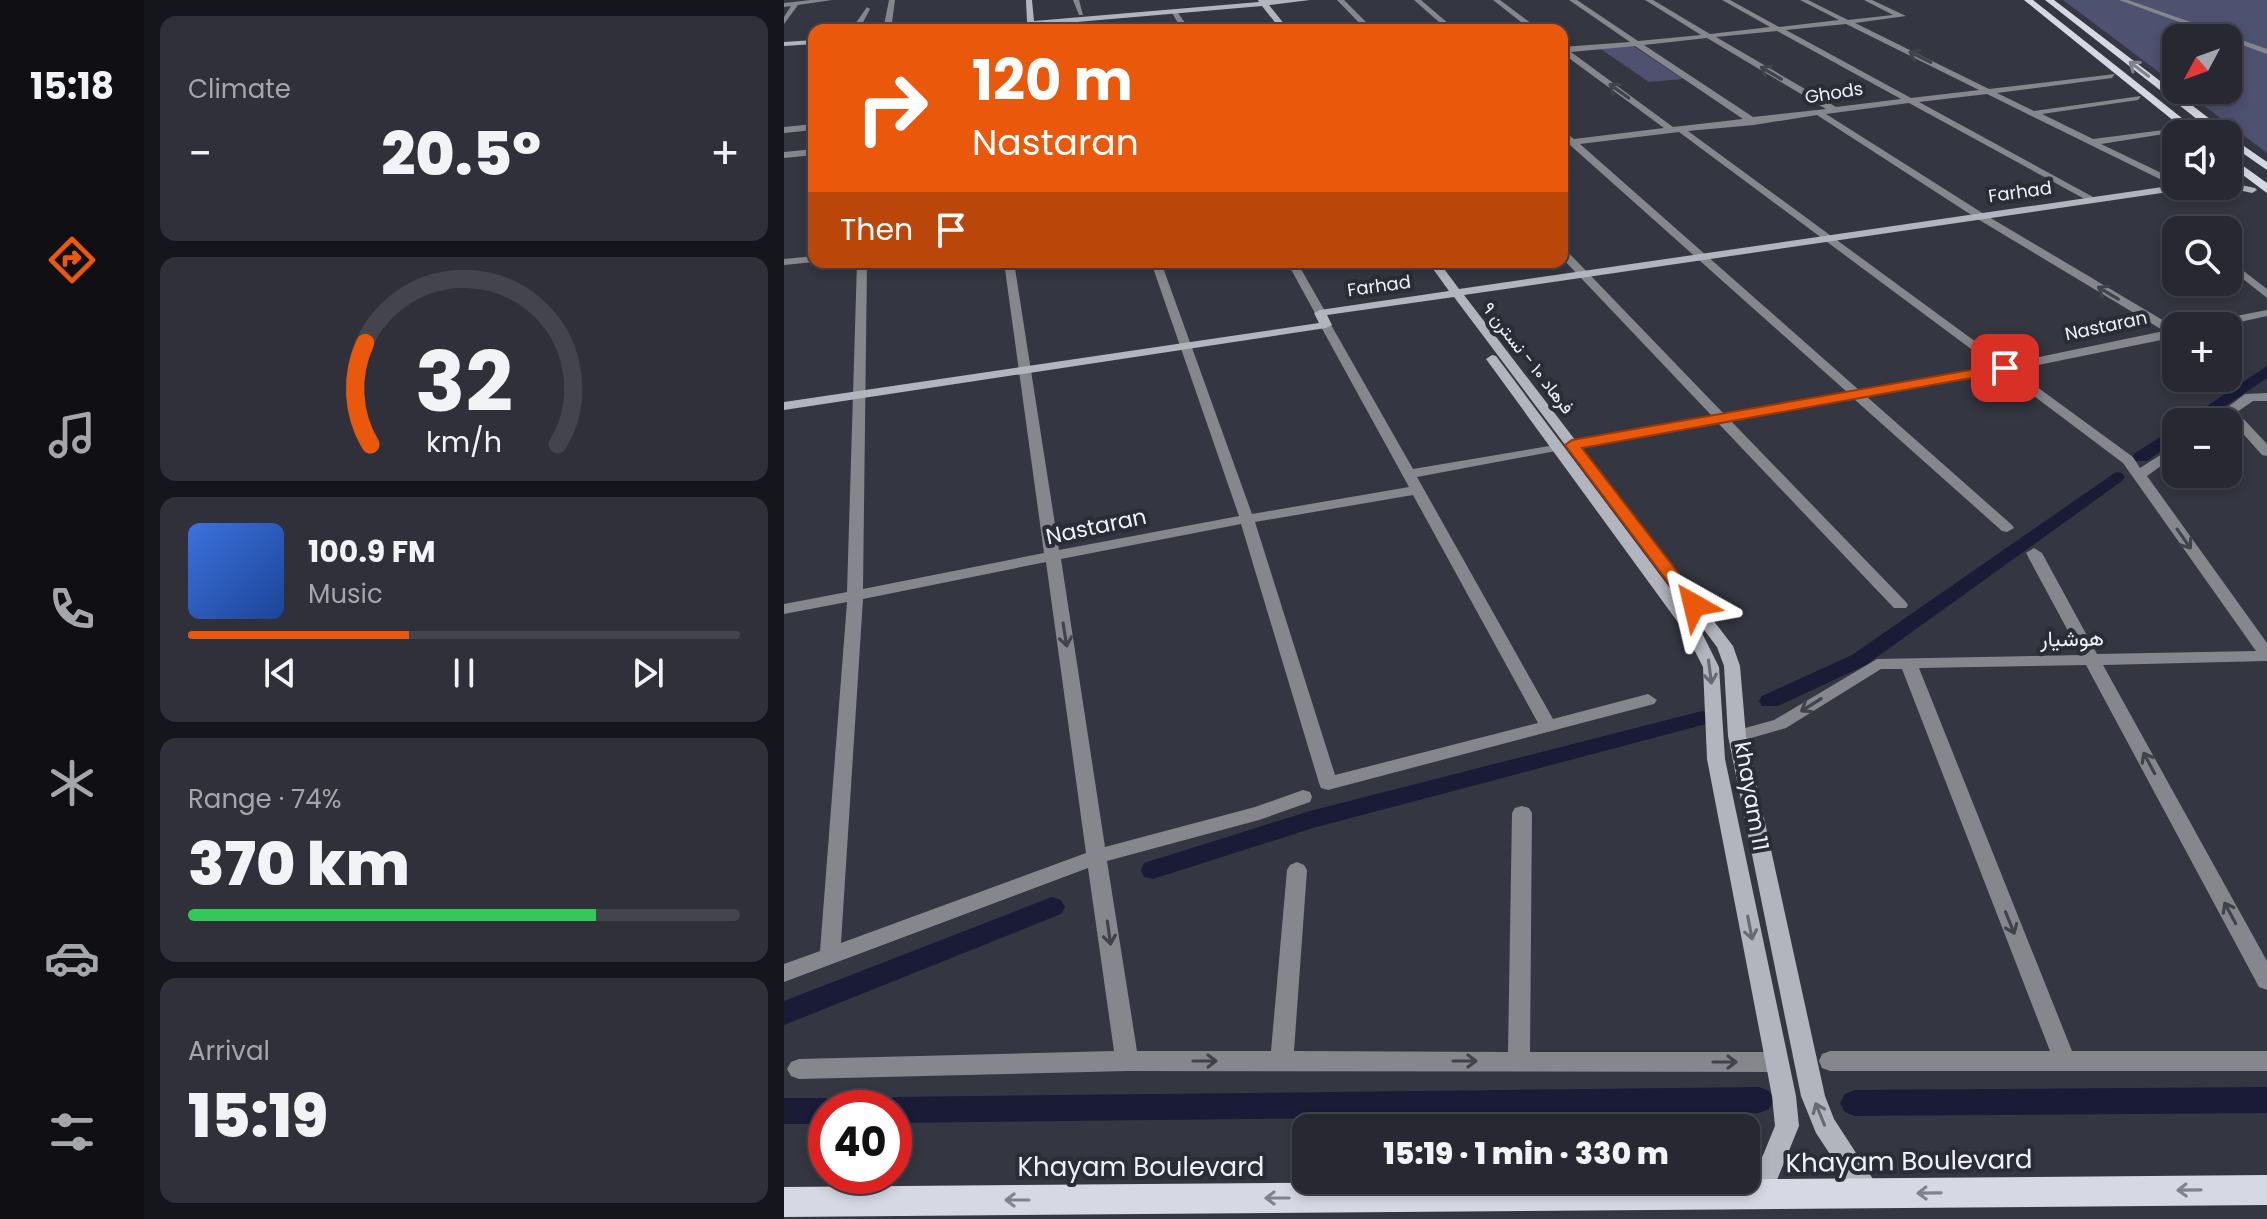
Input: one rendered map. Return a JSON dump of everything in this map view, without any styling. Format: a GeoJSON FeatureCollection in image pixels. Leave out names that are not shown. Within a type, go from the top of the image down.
{"type":"FeatureCollection","features":[{"type":"Feature","properties":{"kind":"main road"},"geometry":{"type":"LineString","coordinates":[[2028,0],[2179,120]]}},
{"type":"Feature","properties":{"kind":"main road"},"geometry":{"type":"LineString","coordinates":[[2049,0],[2205,120]]}},
{"type":"Feature","properties":{"kind":"main road"},"geometry":{"type":"LineString","coordinates":[[2242,148],[2267,167]]}},
{"type":"Feature","properties":{"kind":"main road"},"geometry":{"type":"LineString","coordinates":[[2242,169],[2267,189]]}},
{"type":"Feature","properties":{"kind":"main road","name":"Khayam Boulevard"},"geometry":{"type":"LineString","coordinates":[[1760,1194],[2267,1190]]}},
{"type":"Feature","properties":{"kind":"main road","name":"Khayam Boulevard"},"geometry":{"type":"LineString","coordinates":[[784,1202],[1759,1194]]}},
{"type":"Feature","properties":{"kind":"street"},"geometry":{"type":"LineString","coordinates":[[784,5],[829,0]]}},
{"type":"Feature","properties":{"kind":"street"},"geometry":{"type":"LineString","coordinates":[[888,24],[892,0]]}},
{"type":"Feature","properties":{"kind":"street"},"geometry":{"type":"LineString","coordinates":[[1029,0],[1030,21]]}},
{"type":"Feature","properties":{"kind":"street"},"geometry":{"type":"LineString","coordinates":[[1076,0],[1085,24]]}},
{"type":"Feature","properties":{"kind":"street"},"geometry":{"type":"LineString","coordinates":[[985,24],[1240,0]]}},
{"type":"Feature","properties":{"kind":"street"},"geometry":{"type":"LineString","coordinates":[[1169,6],[1307,0]]}},
{"type":"Feature","properties":{"kind":"street"},"geometry":{"type":"LineString","coordinates":[[1340,0],[1364,24]]}},
{"type":"Feature","properties":{"kind":"street"},"geometry":{"type":"LineString","coordinates":[[1417,0],[1445,24]]}},
{"type":"Feature","properties":{"kind":"street"},"geometry":{"type":"LineString","coordinates":[[1496,0],[1528,24]]}},
{"type":"Feature","properties":{"kind":"street"},"geometry":{"type":"LineString","coordinates":[[1572,0],[1754,122]]}},
{"type":"Feature","properties":{"kind":"street"},"geometry":{"type":"LineString","coordinates":[[1648,0],[1834,110]]}},
{"type":"Feature","properties":{"kind":"street"},"geometry":{"type":"LineString","coordinates":[[1725,0],[2092,200]]}},
{"type":"Feature","properties":{"kind":"street"},"geometry":{"type":"LineString","coordinates":[[1803,0],[2162,177]]}},
{"type":"Feature","properties":{"kind":"street"},"geometry":{"type":"LineString","coordinates":[[1568,50],[1903,16],[1867,0]]}},
{"type":"Feature","properties":{"kind":"street"},"geometry":{"type":"LineString","coordinates":[[2122,0],[2267,52]]}},
{"type":"Feature","properties":{"kind":"street"},"geometry":{"type":"LineString","coordinates":[[1258,2],[1270,24]]}},
{"type":"Feature","properties":{"kind":"street"},"geometry":{"type":"LineString","coordinates":[[1258,2],[1279,24]]}},
{"type":"Feature","properties":{"kind":"street"},"geometry":{"type":"LineString","coordinates":[[784,22],[796,4]]}},
{"type":"Feature","properties":{"kind":"street"},"geometry":{"type":"LineString","coordinates":[[1169,6],[1182,24]]}},
{"type":"Feature","properties":{"kind":"street"},"geometry":{"type":"LineString","coordinates":[[858,24],[867,9]]}},
{"type":"Feature","properties":{"kind":"street"},"geometry":{"type":"LineString","coordinates":[[1006,24],[1030,21]]}},
{"type":"Feature","properties":{"kind":"street"},"geometry":{"type":"LineString","coordinates":[[784,41],[808,39]]}},
{"type":"Feature","properties":{"kind":"street"},"geometry":{"type":"LineString","coordinates":[[1568,53],[1748,180],[2128,460],[2267,656]]}},
{"type":"Feature","properties":{"kind":"street","name":"Ghods"},"geometry":{"type":"LineString","coordinates":[[1568,143],[2112,76]]}},
{"type":"Feature","properties":{"kind":"street"},"geometry":{"type":"LineString","coordinates":[[2034,113],[2138,98]]}},
{"type":"Feature","properties":{"kind":"street"},"geometry":{"type":"LineString","coordinates":[[1821,114],[1980,216],[2162,325]]}},
{"type":"Feature","properties":{"kind":"street"},"geometry":{"type":"LineString","coordinates":[[784,130],[808,128]]}},
{"type":"Feature","properties":{"kind":"street"},"geometry":{"type":"LineString","coordinates":[[2092,142],[2162,133]]}},
{"type":"Feature","properties":{"kind":"street"},"geometry":{"type":"LineString","coordinates":[[1568,144],[1857,393],[2007,528]]}},
{"type":"Feature","properties":{"kind":"street"},"geometry":{"type":"LineString","coordinates":[[784,155],[808,153]]}},
{"type":"Feature","properties":{"kind":"street"},"geometry":{"type":"LineString","coordinates":[[2242,188],[2252,190]]}},
{"type":"Feature","properties":{"kind":"street","name":"Farhad"},"geometry":{"type":"LineString","coordinates":[[784,406],[1186,346],[1450,294],[2162,189]]}},
{"type":"Feature","properties":{"kind":"street"},"geometry":{"type":"LineString","coordinates":[[1568,259],[1900,605]]}},
{"type":"Feature","properties":{"kind":"street"},"geometry":{"type":"LineString","coordinates":[[784,262],[808,260]]}},
{"type":"Feature","properties":{"kind":"street"},"geometry":{"type":"LineString","coordinates":[[830,955],[855,595],[862,268]]}},
{"type":"Feature","properties":{"kind":"street"},"geometry":{"type":"LineString","coordinates":[[1010,268],[1127,1061]]}},
{"type":"Feature","properties":{"kind":"street"},"geometry":{"type":"LineString","coordinates":[[1158,268],[1246,516],[1328,783],[1648,700]]}},
{"type":"Feature","properties":{"kind":"street"},"geometry":{"type":"LineString","coordinates":[[1295,268],[1548,725]]}},
{"type":"Feature","properties":{"kind":"street"},"geometry":{"type":"LineString","coordinates":[[1428,268],[1450,294]]}},
{"type":"Feature","properties":{"kind":"street"},"geometry":{"type":"LineString","coordinates":[[1436,268],[1450,294]]}},
{"type":"Feature","properties":{"kind":"street"},"geometry":{"type":"LineString","coordinates":[[2242,274],[2267,295]]}},
{"type":"Feature","properties":{"kind":"street","name":"فرهاد ۱۰ - نسترن ۹"},"geometry":{"type":"LineString","coordinates":[[1450,294],[1564,446]]}},
{"type":"Feature","properties":{"kind":"street"},"geometry":{"type":"LineString","coordinates":[[2242,318],[2267,313]]}},
{"type":"Feature","properties":{"kind":"street","name":"Nastaran"},"geometry":{"type":"LineString","coordinates":[[1409,474],[2005,368],[2162,336]]}},
{"type":"Feature","properties":{"kind":"street"},"geometry":{"type":"LineString","coordinates":[[2235,408],[2250,397],[2267,397]]}},
{"type":"Feature","properties":{"kind":"street"},"geometry":{"type":"LineString","coordinates":[[2242,425],[2267,452]]}},
{"type":"Feature","properties":{"kind":"street"},"geometry":{"type":"LineString","coordinates":[[1564,446],[1725,646],[1732,666],[1737,736],[1809,1079],[1824,1125],[1870,1193]]}},
{"type":"Feature","properties":{"kind":"street","name":"khayam 11"},"geometry":{"type":"LineString","coordinates":[[1564,446],[1705,648],[1711,667],[1716,759],[1787,1126],[1760,1192]]}},
{"type":"Feature","properties":{"kind":"street"},"geometry":{"type":"LineString","coordinates":[[2139,475],[2162,459]]}},
{"type":"Feature","properties":{"kind":"street","name":"Nastaran"},"geometry":{"type":"LineString","coordinates":[[784,609],[1053,558],[1246,516],[1417,490]]}},
{"type":"Feature","properties":{"kind":"street"},"geometry":{"type":"LineString","coordinates":[[2034,553],[2267,981]]}},
{"type":"Feature","properties":{"kind":"street","name":"هوشیار"},"geometry":{"type":"LineString","coordinates":[[1737,736],[1780,724],[1877,664],[2267,656]]}},
{"type":"Feature","properties":{"kind":"street"},"geometry":{"type":"LineString","coordinates":[[1909,664],[2065,1061]]}},
{"type":"Feature","properties":{"kind":"street"},"geometry":{"type":"LineString","coordinates":[[784,973],[1099,856],[1259,813],[1303,797]]}},
{"type":"Feature","properties":{"kind":"street"},"geometry":{"type":"LineString","coordinates":[[1519,1061],[1522,813]]}},
{"type":"Feature","properties":{"kind":"street"},"geometry":{"type":"LineString","coordinates":[[1282,1061],[1297,870]]}},
{"type":"Feature","properties":{"kind":"street"},"geometry":{"type":"LineString","coordinates":[[799,1069],[1127,1061],[1777,1062]]}},
{"type":"Feature","properties":{"kind":"street"},"geometry":{"type":"LineString","coordinates":[[1830,1061],[2267,1061]]}},
{"type":"Feature","properties":{"kind":"shaded area"},"geometry":{"type":"Polygon","coordinates":[[[2063,0],[2267,0],[2267,153],[2242,134],[2242,120],[2223,120],[2202,104],[2242,104],[2242,24],[2162,24],[2162,74],[2063,0]]]}},
{"type":"Feature","properties":{"kind":"shaded area"},"geometry":{"type":"Polygon","coordinates":[[[1632,45],[1683,79],[1649,82],[1599,48],[1632,45]]]}},
{"type":"Feature","properties":{"kind":"waterway"},"geometry":{"type":"LineString","coordinates":[[2212,408],[2267,371]]}},
{"type":"Feature","properties":{"kind":"waterway"},"geometry":{"type":"LineString","coordinates":[[2141,457],[2162,442]]}},
{"type":"Feature","properties":{"kind":"waterway"},"geometry":{"type":"LineString","coordinates":[[1770,701],[1859,660],[2116,477]]}},
{"type":"Feature","properties":{"kind":"waterway"},"geometry":{"type":"LineString","coordinates":[[1153,870],[1310,820],[1702,718]]}},
{"type":"Feature","properties":{"kind":"waterway"},"geometry":{"type":"LineString","coordinates":[[784,1013],[1052,907]]}},
{"type":"Feature","properties":{"kind":"waterway"},"geometry":{"type":"LineString","coordinates":[[912,1110],[1759,1100]]}},
{"type":"Feature","properties":{"kind":"waterway"},"geometry":{"type":"LineString","coordinates":[[1855,1103],[2267,1100]]}},
{"type":"Feature","properties":{"kind":"waterway"},"geometry":{"type":"LineString","coordinates":[[784,1111],[808,1111]]}},
{"type":"Feature","properties":{"kind":"route"},"geometry":{"type":"LineString","coordinates":[[1694,605],[1572,445],[2005,368]]}}]}
